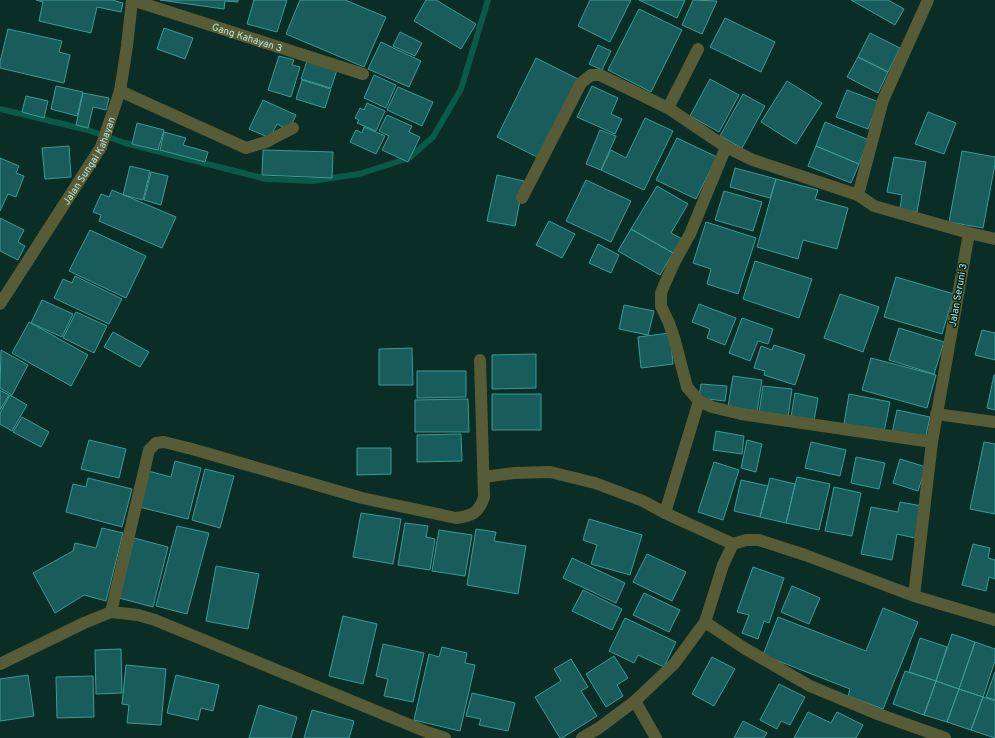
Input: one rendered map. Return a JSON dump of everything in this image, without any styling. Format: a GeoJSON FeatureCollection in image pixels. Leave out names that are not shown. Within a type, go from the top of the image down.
{"type":"FeatureCollection","features":[{"type":"Feature","properties":{"kind":"street","name":"Gang Kahayan 3"},"geometry":{"type":"LineString","coordinates":[[132,0],[363,74]]}},
{"type":"Feature","properties":{"kind":"street","name":"Jalan Sungai Kahayan"},"geometry":{"type":"LineString","coordinates":[[0,304],[5,286],[101,147],[120,92],[132,0]]}},
{"type":"Feature","properties":{"kind":"street"},"geometry":{"type":"LineString","coordinates":[[858,195],[883,100],[928,0]]}},
{"type":"Feature","properties":{"kind":"street"},"geometry":{"type":"LineString","coordinates":[[668,108],[698,49]]}},
{"type":"Feature","properties":{"kind":"street"},"geometry":{"type":"LineString","coordinates":[[522,198],[581,83],[591,75],[600,75],[668,108],[726,148],[753,160],[858,195],[874,206],[995,239]]}},
{"type":"Feature","properties":{"kind":"street"},"geometry":{"type":"LineString","coordinates":[[120,92],[246,148],[266,142],[293,128]]}},
{"type":"Feature","properties":{"kind":"street"},"geometry":{"type":"LineString","coordinates":[[726,148],[690,234],[675,261],[661,293],[661,306],[676,341],[688,387],[699,401],[712,407],[741,414],[932,442]]}},
{"type":"Feature","properties":{"kind":"street","name":"Jalan Seruni 3"},"geometry":{"type":"LineString","coordinates":[[914,596],[936,414],[969,233]]}},
{"type":"Feature","properties":{"kind":"street"},"geometry":{"type":"LineString","coordinates":[[112,612],[149,450],[156,443],[164,442],[185,447],[362,498],[456,518],[475,513],[481,507],[484,497],[480,360]]}},
{"type":"Feature","properties":{"kind":"street"},"geometry":{"type":"LineString","coordinates":[[665,513],[699,401]]}},
{"type":"Feature","properties":{"kind":"street"},"geometry":{"type":"LineString","coordinates":[[936,414],[995,422]]}},
{"type":"Feature","properties":{"kind":"street"},"geometry":{"type":"LineString","coordinates":[[484,477],[514,473],[550,472],[595,483],[643,501],[665,513],[733,544],[746,540],[759,540],[804,554],[914,596],[995,620]]}},
{"type":"Feature","properties":{"kind":"street"},"geometry":{"type":"LineString","coordinates":[[582,738],[600,728],[635,701],[674,664],[705,622],[723,565],[733,544]]}},
{"type":"Feature","properties":{"kind":"street"},"geometry":{"type":"LineString","coordinates":[[0,664],[84,623],[112,612],[138,615],[155,620],[427,732],[445,738]]}},
{"type":"Feature","properties":{"kind":"street"},"geometry":{"type":"LineString","coordinates":[[705,622],[744,648],[810,686],[876,714],[945,738]]}},
{"type":"Feature","properties":{"kind":"street"},"geometry":{"type":"LineString","coordinates":[[635,701],[656,738]]}},
{"type":"Feature","properties":{"kind":"building"},"geometry":{"type":"Polygon","coordinates":[[[36,0],[112,0],[123,3],[121,12],[97,7],[91,33],[39,21],[43,2],[36,0]]]}},
{"type":"Feature","properties":{"kind":"building"},"geometry":{"type":"Polygon","coordinates":[[[160,0],[238,0],[238,2],[225,1],[224,9],[160,0]]]}},
{"type":"Feature","properties":{"kind":"building"},"geometry":{"type":"Polygon","coordinates":[[[254,0],[287,0],[277,32],[247,24],[254,0]]]}},
{"type":"Feature","properties":{"kind":"building"},"geometry":{"type":"Polygon","coordinates":[[[300,0],[345,0],[386,17],[364,67],[286,34],[300,0]]]}},
{"type":"Feature","properties":{"kind":"building"},"geometry":{"type":"Polygon","coordinates":[[[426,0],[436,0],[476,24],[461,49],[414,21],[426,0]]]}},
{"type":"Feature","properties":{"kind":"building"},"geometry":{"type":"Polygon","coordinates":[[[590,0],[631,0],[610,42],[578,26],[590,0]]]}},
{"type":"Feature","properties":{"kind":"building"},"geometry":{"type":"Polygon","coordinates":[[[639,0],[685,0],[677,18],[639,0]]]}},
{"type":"Feature","properties":{"kind":"building"},"geometry":{"type":"Polygon","coordinates":[[[693,0],[717,1],[702,34],[682,25],[693,0]]]}},
{"type":"Feature","properties":{"kind":"building"},"geometry":{"type":"Polygon","coordinates":[[[851,0],[888,0],[904,9],[895,25],[851,0]]]}},
{"type":"Feature","properties":{"kind":"building"},"geometry":{"type":"Polygon","coordinates":[[[639,9],[682,30],[651,92],[608,70],[639,9]]]}},
{"type":"Feature","properties":{"kind":"building"},"geometry":{"type":"Polygon","coordinates":[[[725,18],[775,42],[761,72],[710,47],[725,18]]]}},
{"type":"Feature","properties":{"kind":"building"},"geometry":{"type":"Polygon","coordinates":[[[164,28],[193,38],[185,59],[157,49],[164,28]]]}},
{"type":"Feature","properties":{"kind":"building"},"geometry":{"type":"Polygon","coordinates":[[[8,29],[62,41],[59,52],[70,55],[64,83],[0,68],[0,62],[8,29]]]}},
{"type":"Feature","properties":{"kind":"building"},"geometry":{"type":"Polygon","coordinates":[[[400,32],[422,43],[415,56],[393,46],[400,32]]]}},
{"type":"Feature","properties":{"kind":"building"},"geometry":{"type":"Polygon","coordinates":[[[870,33],[900,48],[888,72],[858,57],[870,33]]]}},
{"type":"Feature","properties":{"kind":"building"},"geometry":{"type":"Polygon","coordinates":[[[381,42],[421,61],[409,87],[368,69],[381,42]]]}},
{"type":"Feature","properties":{"kind":"building"},"geometry":{"type":"Polygon","coordinates":[[[598,45],[611,51],[602,70],[589,64],[598,45]]]}},
{"type":"Feature","properties":{"kind":"building"},"geometry":{"type":"Polygon","coordinates":[[[279,56],[294,60],[292,65],[300,67],[291,97],[268,90],[279,56]]]}},
{"type":"Feature","properties":{"kind":"building"},"geometry":{"type":"Polygon","coordinates":[[[858,57],[888,72],[878,93],[847,77],[858,57]]]}},
{"type":"Feature","properties":{"kind":"building"},"geometry":{"type":"Polygon","coordinates":[[[536,58],[578,79],[539,158],[497,137],[536,58]]]}},
{"type":"Feature","properties":{"kind":"building"},"geometry":{"type":"Polygon","coordinates":[[[307,61],[337,70],[331,88],[301,79],[307,61]]]}},
{"type":"Feature","properties":{"kind":"building"},"geometry":{"type":"Polygon","coordinates":[[[374,75],[396,85],[386,108],[364,98],[374,75]]]}},
{"type":"Feature","properties":{"kind":"building"},"geometry":{"type":"Polygon","coordinates":[[[710,79],[739,95],[719,132],[690,116],[710,79]]]}},
{"type":"Feature","properties":{"kind":"building"},"geometry":{"type":"Polygon","coordinates":[[[302,80],[331,89],[325,108],[296,99],[302,80]]]}},
{"type":"Feature","properties":{"kind":"building"},"geometry":{"type":"Polygon","coordinates":[[[787,81],[822,103],[796,144],[761,122],[787,81]]]}},
{"type":"Feature","properties":{"kind":"building"},"geometry":{"type":"Polygon","coordinates":[[[56,86],[83,92],[77,116],[51,109],[56,86]]]}},
{"type":"Feature","properties":{"kind":"building"},"geometry":{"type":"Polygon","coordinates":[[[592,86],[618,98],[611,114],[622,119],[615,134],[577,117],[592,86]]]}},
{"type":"Feature","properties":{"kind":"building"},"geometry":{"type":"Polygon","coordinates":[[[398,87],[433,102],[422,126],[387,110],[398,87]]]}},
{"type":"Feature","properties":{"kind":"building"},"geometry":{"type":"Polygon","coordinates":[[[847,90],[879,102],[868,129],[836,117],[847,90]]]}},
{"type":"Feature","properties":{"kind":"building"},"geometry":{"type":"Polygon","coordinates":[[[83,93],[109,98],[106,110],[93,107],[88,128],[76,125],[83,93]]]}},
{"type":"Feature","properties":{"kind":"building"},"geometry":{"type":"Polygon","coordinates":[[[743,94],[765,106],[742,148],[720,136],[743,94]]]}},
{"type":"Feature","properties":{"kind":"building"},"geometry":{"type":"Polygon","coordinates":[[[26,96],[48,101],[44,118],[22,112],[26,96]]]}},
{"type":"Feature","properties":{"kind":"building"},"geometry":{"type":"Polygon","coordinates":[[[263,100],[296,115],[289,130],[277,124],[270,138],[249,129],[263,100]]]}},
{"type":"Feature","properties":{"kind":"building"},"geometry":{"type":"Polygon","coordinates":[[[367,103],[385,111],[376,131],[357,123],[359,120],[355,118],[360,108],[364,110],[367,103]]]}},
{"type":"Feature","properties":{"kind":"building"},"geometry":{"type":"Polygon","coordinates":[[[928,112],[956,123],[944,154],[915,144],[928,112]]]}},
{"type":"Feature","properties":{"kind":"building"},"geometry":{"type":"Polygon","coordinates":[[[387,115],[412,126],[409,132],[420,137],[408,162],[382,150],[389,136],[379,131],[387,115]]]}},
{"type":"Feature","properties":{"kind":"building"},"geometry":{"type":"Polygon","coordinates":[[[645,118],[673,131],[644,190],[601,170],[611,150],[626,158],[645,118]]]}},
{"type":"Feature","properties":{"kind":"building"},"geometry":{"type":"Polygon","coordinates":[[[825,122],[869,140],[859,164],[816,146],[825,122]]]}},
{"type":"Feature","properties":{"kind":"building"},"geometry":{"type":"Polygon","coordinates":[[[137,123],[164,130],[158,150],[132,144],[137,123]]]}},
{"type":"Feature","properties":{"kind":"building"},"geometry":{"type":"Polygon","coordinates":[[[364,127],[385,136],[376,154],[350,142],[356,130],[362,133],[364,127]]]}},
{"type":"Feature","properties":{"kind":"building"},"geometry":{"type":"Polygon","coordinates":[[[600,130],[616,136],[601,170],[586,164],[600,130]]]}},
{"type":"Feature","properties":{"kind":"building"},"geometry":{"type":"Polygon","coordinates":[[[164,132],[186,138],[183,145],[208,152],[205,162],[160,150],[164,132]]]}},
{"type":"Feature","properties":{"kind":"building"},"geometry":{"type":"Polygon","coordinates":[[[677,138],[717,157],[696,199],[656,180],[677,138]]]}},
{"type":"Feature","properties":{"kind":"building"},"geometry":{"type":"Polygon","coordinates":[[[69,146],[71,177],[45,179],[42,148],[69,146]]]}},
{"type":"Feature","properties":{"kind":"building"},"geometry":{"type":"Polygon","coordinates":[[[816,146],[859,164],[851,183],[808,166],[816,146]]]}},
{"type":"Feature","properties":{"kind":"building"},"geometry":{"type":"Polygon","coordinates":[[[263,150],[333,152],[332,178],[262,175],[263,150]]]}},
{"type":"Feature","properties":{"kind":"building"},"geometry":{"type":"Polygon","coordinates":[[[962,151],[995,157],[983,228],[949,222],[962,151]]]}},
{"type":"Feature","properties":{"kind":"building"},"geometry":{"type":"Polygon","coordinates":[[[894,157],[926,162],[917,212],[900,209],[902,195],[887,192],[894,157]]]}},
{"type":"Feature","properties":{"kind":"building"},"geometry":{"type":"Polygon","coordinates":[[[0,158],[19,166],[16,173],[24,176],[16,197],[8,194],[0,211],[0,158]]]}},
{"type":"Feature","properties":{"kind":"building"},"geometry":{"type":"Polygon","coordinates":[[[130,166],[150,171],[143,200],[123,195],[130,166]]]}},
{"type":"Feature","properties":{"kind":"building"},"geometry":{"type":"Polygon","coordinates":[[[735,168],[776,179],[770,198],[730,187],[735,168]]]}},
{"type":"Feature","properties":{"kind":"building"},"geometry":{"type":"Polygon","coordinates":[[[151,172],[168,176],[161,205],[144,200],[151,172]]]}},
{"type":"Feature","properties":{"kind":"building"},"geometry":{"type":"Polygon","coordinates":[[[497,175],[524,181],[515,226],[487,221],[497,175]]]}},
{"type":"Feature","properties":{"kind":"building"},"geometry":{"type":"Polygon","coordinates":[[[776,179],[818,190],[815,199],[848,208],[837,249],[803,240],[798,259],[757,247],[776,179]]]}},
{"type":"Feature","properties":{"kind":"building"},"geometry":{"type":"Polygon","coordinates":[[[586,180],[631,201],[611,242],[566,221],[586,180]]]}},
{"type":"Feature","properties":{"kind":"building"},"geometry":{"type":"Polygon","coordinates":[[[657,186],[688,204],[671,233],[682,239],[673,253],[631,229],[657,186]]]}},
{"type":"Feature","properties":{"kind":"building"},"geometry":{"type":"Polygon","coordinates":[[[112,190],[176,217],[162,248],[99,221],[101,215],[93,212],[101,194],[109,197],[112,190]]]}},
{"type":"Feature","properties":{"kind":"building"},"geometry":{"type":"Polygon","coordinates":[[[724,191],[762,202],[753,231],[715,220],[724,191]]]}},
{"type":"Feature","properties":{"kind":"building"},"geometry":{"type":"Polygon","coordinates":[[[0,218],[24,230],[18,242],[25,246],[18,260],[0,251],[0,218]]]}},
{"type":"Feature","properties":{"kind":"building"},"geometry":{"type":"Polygon","coordinates":[[[549,221],[575,234],[562,258],[536,245],[549,221]]]}},
{"type":"Feature","properties":{"kind":"building"},"geometry":{"type":"Polygon","coordinates":[[[706,222],[756,238],[738,294],[707,284],[711,269],[693,263],[706,222]]]}},
{"type":"Feature","properties":{"kind":"building"},"geometry":{"type":"Polygon","coordinates":[[[631,229],[673,253],[660,275],[618,251],[631,229]]]}},
{"type":"Feature","properties":{"kind":"building"},"geometry":{"type":"Polygon","coordinates":[[[90,230],[146,256],[126,298],[69,271],[90,230]]]}},
{"type":"Feature","properties":{"kind":"building"},"geometry":{"type":"Polygon","coordinates":[[[598,244],[619,255],[611,273],[589,263],[598,244]]]}},
{"type":"Feature","properties":{"kind":"building"},"geometry":{"type":"Polygon","coordinates":[[[755,261],[812,279],[799,318],[743,299],[755,261]]]}},
{"type":"Feature","properties":{"kind":"building"},"geometry":{"type":"Polygon","coordinates":[[[75,276],[122,299],[109,324],[54,298],[63,279],[72,283],[75,276]]]}},
{"type":"Feature","properties":{"kind":"building"},"geometry":{"type":"Polygon","coordinates":[[[896,277],[954,294],[942,334],[884,317],[896,277]]]}},
{"type":"Feature","properties":{"kind":"building"},"geometry":{"type":"Polygon","coordinates":[[[840,294],[879,307],[863,352],[824,338],[840,294]]]}},
{"type":"Feature","properties":{"kind":"building"},"geometry":{"type":"Polygon","coordinates":[[[42,300],[73,314],[62,337],[31,323],[42,300]]]}},
{"type":"Feature","properties":{"kind":"building"},"geometry":{"type":"Polygon","coordinates":[[[699,304],[736,318],[725,345],[707,338],[710,329],[692,322],[699,304]]]}},
{"type":"Feature","properties":{"kind":"building"},"geometry":{"type":"Polygon","coordinates":[[[624,305],[654,311],[648,335],[619,329],[624,305]]]}},
{"type":"Feature","properties":{"kind":"building"},"geometry":{"type":"Polygon","coordinates":[[[76,312],[107,326],[94,353],[63,338],[76,312]]]}},
{"type":"Feature","properties":{"kind":"building"},"geometry":{"type":"Polygon","coordinates":[[[742,318],[773,329],[768,344],[758,341],[750,361],[729,353],[742,318]]]}},
{"type":"Feature","properties":{"kind":"building"},"geometry":{"type":"Polygon","coordinates":[[[29,322],[88,355],[71,386],[12,353],[29,322]]]}},
{"type":"Feature","properties":{"kind":"building"},"geometry":{"type":"Polygon","coordinates":[[[899,328],[944,342],[934,374],[889,360],[899,328]]]}},
{"type":"Feature","properties":{"kind":"building"},"geometry":{"type":"Polygon","coordinates":[[[982,330],[995,333],[995,360],[975,355],[982,330]]]}},
{"type":"Feature","properties":{"kind":"building"},"geometry":{"type":"Polygon","coordinates":[[[113,332],[149,352],[140,367],[104,347],[113,332]]]}},
{"type":"Feature","properties":{"kind":"building"},"geometry":{"type":"Polygon","coordinates":[[[670,333],[673,364],[641,368],[638,337],[670,333]]]}},
{"type":"Feature","properties":{"kind":"building"},"geometry":{"type":"Polygon","coordinates":[[[774,345],[805,355],[795,385],[764,375],[765,371],[754,368],[761,346],[772,350],[774,345]]]}},
{"type":"Feature","properties":{"kind":"building"},"geometry":{"type":"Polygon","coordinates":[[[412,348],[413,385],[379,385],[379,349],[412,348]]]}},
{"type":"Feature","properties":{"kind":"building"},"geometry":{"type":"Polygon","coordinates":[[[1,350],[28,365],[12,395],[0,388],[1,350]]]}},
{"type":"Feature","properties":{"kind":"building"},"geometry":{"type":"Polygon","coordinates":[[[536,354],[536,388],[492,389],[492,355],[536,354]]]}},
{"type":"Feature","properties":{"kind":"building"},"geometry":{"type":"Polygon","coordinates":[[[871,358],[936,375],[927,408],[862,390],[871,358]]]}},
{"type":"Feature","properties":{"kind":"building"},"geometry":{"type":"Polygon","coordinates":[[[417,371],[466,371],[466,397],[417,398],[417,371]]]}},
{"type":"Feature","properties":{"kind":"building"},"geometry":{"type":"Polygon","coordinates":[[[995,375],[995,410],[987,408],[995,375]]]}},
{"type":"Feature","properties":{"kind":"building"},"geometry":{"type":"Polygon","coordinates":[[[733,376],[762,380],[757,411],[728,407],[733,376]]]}},
{"type":"Feature","properties":{"kind":"building"},"geometry":{"type":"Polygon","coordinates":[[[701,384],[727,386],[725,401],[699,398],[701,384]]]}},
{"type":"Feature","properties":{"kind":"building"},"geometry":{"type":"Polygon","coordinates":[[[763,386],[792,389],[788,417],[759,413],[763,386]]]}},
{"type":"Feature","properties":{"kind":"building"},"geometry":{"type":"Polygon","coordinates":[[[0,390],[9,395],[0,410],[0,390]]]}},
{"type":"Feature","properties":{"kind":"building"},"geometry":{"type":"Polygon","coordinates":[[[795,393],[818,398],[814,421],[791,417],[795,393]]]}},
{"type":"Feature","properties":{"kind":"building"},"geometry":{"type":"Polygon","coordinates":[[[492,394],[541,394],[541,430],[492,430],[492,394]]]}},
{"type":"Feature","properties":{"kind":"building"},"geometry":{"type":"Polygon","coordinates":[[[849,394],[890,402],[884,432],[844,424],[849,394]]]}},
{"type":"Feature","properties":{"kind":"building"},"geometry":{"type":"Polygon","coordinates":[[[10,395],[27,405],[12,431],[0,424],[0,413],[10,395]]]}},
{"type":"Feature","properties":{"kind":"building"},"geometry":{"type":"Polygon","coordinates":[[[468,399],[469,432],[415,432],[415,400],[468,399]]]}},
{"type":"Feature","properties":{"kind":"building"},"geometry":{"type":"Polygon","coordinates":[[[897,410],[930,417],[925,440],[892,433],[897,410]]]}},
{"type":"Feature","properties":{"kind":"building"},"geometry":{"type":"Polygon","coordinates":[[[22,417],[49,432],[41,447],[13,432],[22,417]]]}},
{"type":"Feature","properties":{"kind":"building"},"geometry":{"type":"Polygon","coordinates":[[[716,431],[744,436],[742,454],[713,450],[716,431]]]}},
{"type":"Feature","properties":{"kind":"building"},"geometry":{"type":"Polygon","coordinates":[[[461,434],[462,461],[417,462],[417,435],[461,434]]]}},
{"type":"Feature","properties":{"kind":"building"},"geometry":{"type":"Polygon","coordinates":[[[89,440],[126,449],[119,478],[81,469],[89,440]]]}},
{"type":"Feature","properties":{"kind":"building"},"geometry":{"type":"Polygon","coordinates":[[[747,440],[762,444],[756,472],[741,468],[747,440]]]}},
{"type":"Feature","properties":{"kind":"building"},"geometry":{"type":"Polygon","coordinates":[[[811,442],[846,450],[840,476],[805,468],[811,442]]]}},
{"type":"Feature","properties":{"kind":"building"},"geometry":{"type":"Polygon","coordinates":[[[984,442],[995,444],[995,514],[970,509],[984,442]]]}},
{"type":"Feature","properties":{"kind":"building"},"geometry":{"type":"Polygon","coordinates":[[[357,448],[391,448],[391,474],[357,475],[357,448]]]}},
{"type":"Feature","properties":{"kind":"building"},"geometry":{"type":"Polygon","coordinates":[[[856,457],[885,463],[879,489],[851,483],[856,457]]]}},
{"type":"Feature","properties":{"kind":"building"},"geometry":{"type":"Polygon","coordinates":[[[900,459],[926,467],[918,491],[893,483],[900,459]]]}},
{"type":"Feature","properties":{"kind":"building"},"geometry":{"type":"Polygon","coordinates":[[[175,461],[201,468],[188,519],[139,507],[148,471],[171,477],[175,461]]]}},
{"type":"Feature","properties":{"kind":"building"},"geometry":{"type":"Polygon","coordinates":[[[714,462],[739,470],[723,520],[698,512],[714,462]]]}},
{"type":"Feature","properties":{"kind":"building"},"geometry":{"type":"Polygon","coordinates":[[[205,469],[234,476],[220,528],[192,520],[205,469]]]}},
{"type":"Feature","properties":{"kind":"building"},"geometry":{"type":"Polygon","coordinates":[[[797,477],[830,484],[819,530],[786,523],[797,477]]]}},
{"type":"Feature","properties":{"kind":"building"},"geometry":{"type":"Polygon","coordinates":[[[88,478],[132,489],[122,527],[66,512],[73,484],[86,487],[88,478]]]}},
{"type":"Feature","properties":{"kind":"building"},"geometry":{"type":"Polygon","coordinates":[[[770,478],[795,484],[786,523],[760,517],[770,478]]]}},
{"type":"Feature","properties":{"kind":"building"},"geometry":{"type":"Polygon","coordinates":[[[741,480],[768,486],[760,517],[734,511],[741,480]]]}},
{"type":"Feature","properties":{"kind":"building"},"geometry":{"type":"Polygon","coordinates":[[[834,487],[861,493],[852,536],[825,531],[834,487]]]}},
{"type":"Feature","properties":{"kind":"building"},"geometry":{"type":"Polygon","coordinates":[[[900,502],[922,506],[915,538],[897,534],[892,560],[861,554],[871,507],[898,512],[900,502]]]}},
{"type":"Feature","properties":{"kind":"building"},"geometry":{"type":"Polygon","coordinates":[[[361,513],[401,519],[393,564],[353,557],[361,513]]]}},
{"type":"Feature","properties":{"kind":"building"},"geometry":{"type":"Polygon","coordinates":[[[589,519],[642,535],[630,575],[591,564],[597,545],[583,540],[589,519]]]}},
{"type":"Feature","properties":{"kind":"building"},"geometry":{"type":"Polygon","coordinates":[[[405,523],[428,526],[426,537],[435,539],[430,570],[398,565],[405,523]]]}},
{"type":"Feature","properties":{"kind":"building"},"geometry":{"type":"Polygon","coordinates":[[[177,526],[209,533],[187,614],[156,606],[177,526]]]}},
{"type":"Feature","properties":{"kind":"building"},"geometry":{"type":"Polygon","coordinates":[[[102,528],[123,533],[106,601],[84,595],[55,613],[33,573],[73,551],[75,543],[96,548],[102,528]]]}},
{"type":"Feature","properties":{"kind":"building"},"geometry":{"type":"Polygon","coordinates":[[[476,529],[496,532],[494,541],[526,546],[518,594],[467,585],[476,529]]]}},
{"type":"Feature","properties":{"kind":"building"},"geometry":{"type":"Polygon","coordinates":[[[439,530],[472,535],[465,576],[432,571],[439,530]]]}},
{"type":"Feature","properties":{"kind":"building"},"geometry":{"type":"Polygon","coordinates":[[[134,538],[168,547],[153,607],[119,598],[134,538]]]}},
{"type":"Feature","properties":{"kind":"building"},"geometry":{"type":"Polygon","coordinates":[[[973,544],[990,548],[988,558],[995,560],[995,579],[989,577],[986,591],[962,585],[973,544]]]}},
{"type":"Feature","properties":{"kind":"building"},"geometry":{"type":"Polygon","coordinates":[[[647,554],[686,572],[672,601],[633,582],[647,554]]]}},
{"type":"Feature","properties":{"kind":"building"},"geometry":{"type":"Polygon","coordinates":[[[572,558],[625,583],[616,603],[563,578],[572,558]]]}},
{"type":"Feature","properties":{"kind":"building"},"geometry":{"type":"Polygon","coordinates":[[[216,566],[259,574],[248,629],[206,621],[216,566]]]}},
{"type":"Feature","properties":{"kind":"building"},"geometry":{"type":"Polygon","coordinates":[[[753,567],[784,578],[769,623],[764,621],[758,639],[742,633],[749,615],[737,612],[753,567]]]}},
{"type":"Feature","properties":{"kind":"building"},"geometry":{"type":"Polygon","coordinates":[[[792,586],[820,598],[809,624],[781,612],[792,586]]]}},
{"type":"Feature","properties":{"kind":"building"},"geometry":{"type":"Polygon","coordinates":[[[583,590],[622,609],[612,630],[572,611],[583,590]]]}},
{"type":"Feature","properties":{"kind":"building"},"geometry":{"type":"Polygon","coordinates":[[[644,593],[680,610],[669,632],[633,615],[644,593]]]}},
{"type":"Feature","properties":{"kind":"building"},"geometry":{"type":"Polygon","coordinates":[[[883,608],[918,622],[883,709],[848,696],[850,689],[763,655],[778,617],[866,651],[883,608]]]}},
{"type":"Feature","properties":{"kind":"building"},"geometry":{"type":"Polygon","coordinates":[[[343,616],[377,624],[363,684],[329,676],[343,616]]]}},
{"type":"Feature","properties":{"kind":"building"},"geometry":{"type":"Polygon","coordinates":[[[625,618],[676,642],[664,667],[638,655],[634,663],[609,651],[625,618]]]}},
{"type":"Feature","properties":{"kind":"building"},"geometry":{"type":"Polygon","coordinates":[[[952,634],[975,642],[959,689],[936,681],[952,634]]]}},
{"type":"Feature","properties":{"kind":"building"},"geometry":{"type":"Polygon","coordinates":[[[920,638],[947,647],[936,681],[909,672],[920,638]]]}},
{"type":"Feature","properties":{"kind":"building"},"geometry":{"type":"Polygon","coordinates":[[[975,642],[995,649],[995,661],[983,697],[959,689],[975,642]]]}},
{"type":"Feature","properties":{"kind":"building"},"geometry":{"type":"Polygon","coordinates":[[[383,644],[424,653],[413,702],[384,696],[388,679],[376,676],[383,644]]]}},
{"type":"Feature","properties":{"kind":"building"},"geometry":{"type":"Polygon","coordinates":[[[442,647],[467,653],[465,663],[475,665],[460,731],[414,720],[429,654],[439,657],[442,647]]]}},
{"type":"Feature","properties":{"kind":"building"},"geometry":{"type":"Polygon","coordinates":[[[121,649],[122,693],[96,694],[95,650],[121,649]]]}},
{"type":"Feature","properties":{"kind":"building"},"geometry":{"type":"Polygon","coordinates":[[[614,656],[628,678],[617,685],[623,696],[606,707],[586,674],[614,656]]]}},
{"type":"Feature","properties":{"kind":"building"},"geometry":{"type":"Polygon","coordinates":[[[712,657],[735,669],[714,706],[692,694],[712,657]]]}},
{"type":"Feature","properties":{"kind":"building"},"geometry":{"type":"Polygon","coordinates":[[[571,659],[588,687],[581,691],[597,716],[560,738],[535,697],[561,681],[554,669],[571,659]]]}},
{"type":"Feature","properties":{"kind":"building"},"geometry":{"type":"Polygon","coordinates":[[[126,665],[166,669],[161,725],[127,723],[129,705],[122,704],[126,665]]]}},
{"type":"Feature","properties":{"kind":"building"},"geometry":{"type":"Polygon","coordinates":[[[905,671],[936,681],[924,715],[893,704],[905,671]]]}},
{"type":"Feature","properties":{"kind":"building"},"geometry":{"type":"Polygon","coordinates":[[[995,672],[995,700],[986,697],[995,672]]]}},
{"type":"Feature","properties":{"kind":"building"},"geometry":{"type":"Polygon","coordinates":[[[28,675],[34,716],[0,721],[0,679],[28,675]]]}},
{"type":"Feature","properties":{"kind":"building"},"geometry":{"type":"Polygon","coordinates":[[[176,675],[219,685],[213,711],[201,708],[198,720],[167,713],[176,675]]]}},
{"type":"Feature","properties":{"kind":"building"},"geometry":{"type":"Polygon","coordinates":[[[93,676],[94,717],[57,718],[56,677],[93,676]]]}},
{"type":"Feature","properties":{"kind":"building"},"geometry":{"type":"Polygon","coordinates":[[[936,681],[959,689],[947,722],[924,715],[936,681]]]}},
{"type":"Feature","properties":{"kind":"building"},"geometry":{"type":"Polygon","coordinates":[[[779,684],[805,697],[790,725],[781,721],[777,729],[760,720],[779,684]]]}},
{"type":"Feature","properties":{"kind":"building"},"geometry":{"type":"Polygon","coordinates":[[[959,689],[983,697],[971,730],[947,722],[959,689]]]}},
{"type":"Feature","properties":{"kind":"building"},"geometry":{"type":"Polygon","coordinates":[[[472,693],[515,703],[508,731],[479,725],[481,719],[466,716],[472,693]]]}},
{"type":"Feature","properties":{"kind":"building"},"geometry":{"type":"Polygon","coordinates":[[[983,697],[995,701],[995,738],[971,730],[983,697]]]}},
{"type":"Feature","properties":{"kind":"building"},"geometry":{"type":"Polygon","coordinates":[[[259,705],[297,717],[291,738],[249,738],[259,705]]]}},
{"type":"Feature","properties":{"kind":"building"},"geometry":{"type":"Polygon","coordinates":[[[312,710],[354,721],[349,738],[304,738],[312,710]]]}},
{"type":"Feature","properties":{"kind":"building"},"geometry":{"type":"Polygon","coordinates":[[[808,712],[831,723],[837,712],[863,725],[856,738],[794,738],[808,712]]]}},
{"type":"Feature","properties":{"kind":"building"},"geometry":{"type":"Polygon","coordinates":[[[743,721],[767,733],[764,738],[734,738],[743,721]]]}},
{"type":"Feature","properties":{"kind":"waterway"},"geometry":{"type":"LineString","coordinates":[[0,109],[88,130],[125,143],[266,179],[312,181],[359,174],[409,158],[433,137],[461,89],[488,0]]}}]}
